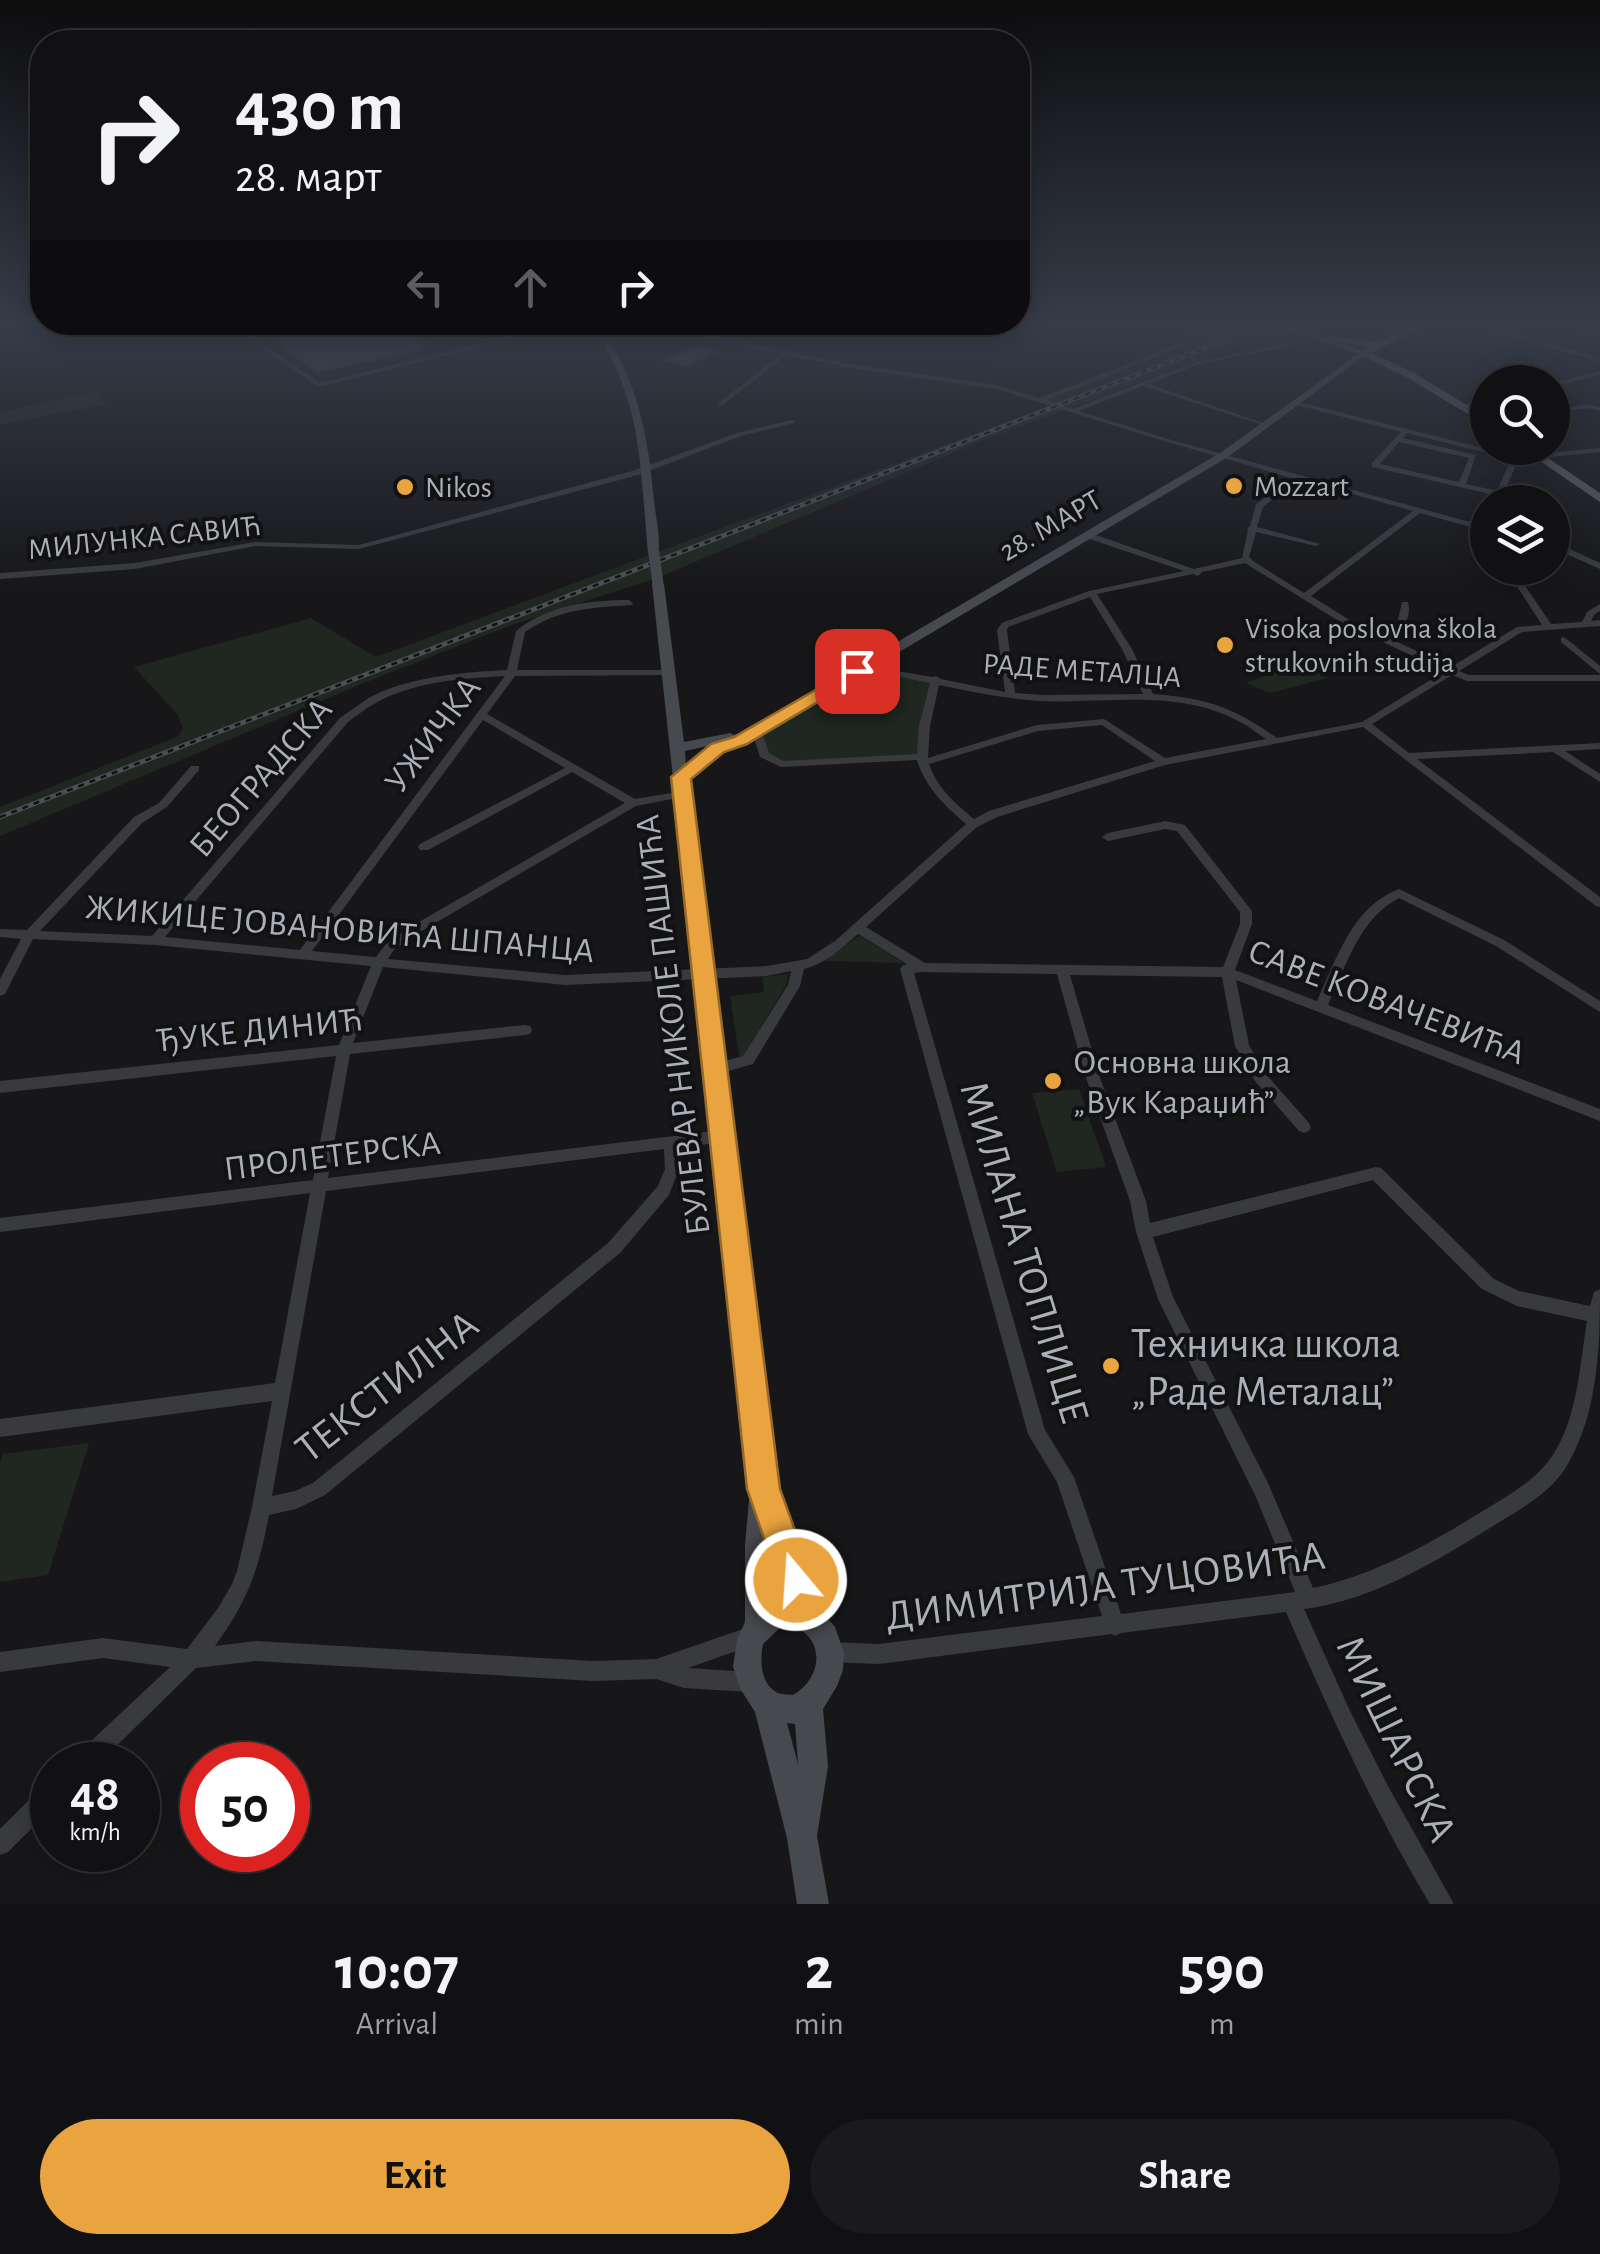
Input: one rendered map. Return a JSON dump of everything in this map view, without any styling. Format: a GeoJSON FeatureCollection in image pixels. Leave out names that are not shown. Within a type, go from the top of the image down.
{"type":"FeatureCollection","features":[{"type":"Feature","properties":{"kind":"main road","name":"БУЛЕВАР НИКОЛЕ ПАШИЋА"},"geometry":{"type":"LineString","coordinates":[[635,413],[764,1489],[808,1615],[827,1637],[831,1652]]}},
{"type":"Feature","properties":{"kind":"main road","name":"28. МАРТ"},"geometry":{"type":"LineString","coordinates":[[682,785],[718,744],[741,740],[1224,455],[1283,413]]}},
{"type":"Feature","properties":{"kind":"main road"},"geometry":{"type":"LineString","coordinates":[[1551,465],[1600,498]]}},
{"type":"Feature","properties":{"kind":"main road"},"geometry":{"type":"LineString","coordinates":[[673,721],[718,744]]}},
{"type":"Feature","properties":{"kind":"main road"},"geometry":{"type":"LineString","coordinates":[[677,748],[718,744]]}},
{"type":"Feature","properties":{"kind":"main road","name":"БУЛЕВАР НИКОЛЕ ПАШИЋА"},"geometry":{"type":"LineString","coordinates":[[764,1489],[755,1630],[746,1667],[759,1694],[802,1838],[813,1904]]}},
{"type":"Feature","properties":{"kind":"main road"},"geometry":{"type":"LineString","coordinates":[[755,1630],[782,1610],[808,1615]]}},
{"type":"Feature","properties":{"kind":"main road"},"geometry":{"type":"LineString","coordinates":[[759,1694],[781,1710],[808,1706],[827,1683],[831,1652]]}},
{"type":"Feature","properties":{"kind":"main road","name":"БУЛЕВАР НИКОЛЕ ПАШИЋА"},"geometry":{"type":"LineString","coordinates":[[802,1838],[813,1766],[808,1706]]}},
{"type":"Feature","properties":{"kind":"street"},"geometry":{"type":"LineString","coordinates":[[1078,413],[1470,523]]}},
{"type":"Feature","properties":{"kind":"street"},"geometry":{"type":"LineString","coordinates":[[1091,413],[1094,418]]}},
{"type":"Feature","properties":{"kind":"street"},"geometry":{"type":"LineString","coordinates":[[1228,413],[1267,426]]}},
{"type":"Feature","properties":{"kind":"street"},"geometry":{"type":"LineString","coordinates":[[1336,413],[1470,446]]}},
{"type":"Feature","properties":{"kind":"street","name":"МИЛУНКА САВИЋ"},"geometry":{"type":"LineString","coordinates":[[0,576],[119,568],[255,544],[359,547],[643,471],[739,434],[792,422]]}},
{"type":"Feature","properties":{"kind":"street"},"geometry":{"type":"LineString","coordinates":[[1406,430],[1375,465],[1470,488]]}},
{"type":"Feature","properties":{"kind":"street"},"geometry":{"type":"LineString","coordinates":[[1398,439],[1473,457],[1462,485]]}},
{"type":"Feature","properties":{"kind":"street"},"geometry":{"type":"LineString","coordinates":[[1570,451],[1600,450]]}},
{"type":"Feature","properties":{"kind":"street"},"geometry":{"type":"LineString","coordinates":[[1246,560],[1250,528],[1259,506],[1299,476]]}},
{"type":"Feature","properties":{"kind":"street"},"geometry":{"type":"LineString","coordinates":[[1304,597],[1420,510]]}},
{"type":"Feature","properties":{"kind":"street"},"geometry":{"type":"LineString","coordinates":[[1250,528],[1316,544]]}},
{"type":"Feature","properties":{"kind":"street"},"geometry":{"type":"LineString","coordinates":[[1087,535],[1198,573]]}},
{"type":"Feature","properties":{"kind":"street"},"geometry":{"type":"LineString","coordinates":[[1570,552],[1600,566]]}},
{"type":"Feature","properties":{"kind":"street"},"geometry":{"type":"LineString","coordinates":[[1010,695],[1002,628],[1092,594],[1246,560],[1304,597],[1449,671],[1485,680],[1600,674]]}},
{"type":"Feature","properties":{"kind":"street"},"geometry":{"type":"LineString","coordinates":[[1518,585],[1540,626]]}},
{"type":"Feature","properties":{"kind":"street"},"geometry":{"type":"LineString","coordinates":[[1092,594],[1127,649],[1148,695]]}},
{"type":"Feature","properties":{"kind":"street","name":"УЖИЧКА"},"geometry":{"type":"LineString","coordinates":[[303,955],[511,675],[517,640],[529,624],[582,605],[629,604]]}},
{"type":"Feature","properties":{"kind":"street"},"geometry":{"type":"LineString","coordinates":[[1384,640],[1401,624],[1405,604]]}},
{"type":"Feature","properties":{"kind":"street"},"geometry":{"type":"LineString","coordinates":[[1586,623],[1600,607]]}},
{"type":"Feature","properties":{"kind":"street"},"geometry":{"type":"LineString","coordinates":[[715,1070],[748,1060],[794,986],[798,967],[820,958],[859,929],[973,824],[993,814],[1164,762],[1365,724],[1520,629],[1600,623]]}},
{"type":"Feature","properties":{"kind":"street"},"geometry":{"type":"LineString","coordinates":[[1564,640],[1600,674]]}},
{"type":"Feature","properties":{"kind":"street","name":"РАДЕ МЕТАЛЦА"},"geometry":{"type":"LineString","coordinates":[[864,667],[1010,695],[1148,695],[1225,713],[1275,741]]}},
{"type":"Feature","properties":{"kind":"street","name":"БЕОГРАДСКА"},"geometry":{"type":"LineString","coordinates":[[155,941],[271,802],[361,705],[388,692],[442,678],[668,674]]}},
{"type":"Feature","properties":{"kind":"street","name":"РАДЕ МЕТАЛЦА"},"geometry":{"type":"LineString","coordinates":[[921,760],[936,679]]}},
{"type":"Feature","properties":{"kind":"street"},"geometry":{"type":"LineString","coordinates":[[482,715],[632,803]]}},
{"type":"Feature","properties":{"kind":"street"},"geometry":{"type":"LineString","coordinates":[[755,729],[764,755],[781,764],[921,760],[1038,728],[1104,722],[1164,762]]}},
{"type":"Feature","properties":{"kind":"street"},"geometry":{"type":"LineString","coordinates":[[1365,724],[1600,903]]}},
{"type":"Feature","properties":{"kind":"street"},"geometry":{"type":"LineString","coordinates":[[1409,756],[1600,746]]}},
{"type":"Feature","properties":{"kind":"street"},"geometry":{"type":"LineString","coordinates":[[1557,750],[1600,779]]}},
{"type":"Feature","properties":{"kind":"street"},"geometry":{"type":"LineString","coordinates":[[921,760],[936,793],[973,824]]}},
{"type":"Feature","properties":{"kind":"street","name":"ЖИКИЦЕ ЈОВАНОВИЋА ШПАНЦА"},"geometry":{"type":"LineString","coordinates":[[30,934],[138,820],[163,804],[195,768]]}},
{"type":"Feature","properties":{"kind":"street"},"geometry":{"type":"LineString","coordinates":[[424,847],[572,768]]}},
{"type":"Feature","properties":{"kind":"street"},"geometry":{"type":"LineString","coordinates":[[105,1742],[190,1659],[238,1592],[261,1507],[344,1049],[379,962],[389,948],[410,934],[632,803],[682,785]]}},
{"type":"Feature","properties":{"kind":"street"},"geometry":{"type":"LineString","coordinates":[[1108,837],[1165,826],[1186,831],[1248,914],[1228,972],[1232,1006],[1246,1057],[1304,1127]]}},
{"type":"Feature","properties":{"kind":"street"},"geometry":{"type":"LineString","coordinates":[[1321,1007],[1364,918],[1399,893],[1500,943],[1600,1007]]}},
{"type":"Feature","properties":{"kind":"street"},"geometry":{"type":"LineString","coordinates":[[859,929],[923,968]]}},
{"type":"Feature","properties":{"kind":"street","name":"ЖИКИЦЕ ЈОВАНОВИЋА ШПАНЦА"},"geometry":{"type":"LineString","coordinates":[[0,932],[155,941],[564,980],[704,976],[798,967]]}},
{"type":"Feature","properties":{"kind":"street"},"geometry":{"type":"LineString","coordinates":[[0,991],[5,972],[30,934]]}},
{"type":"Feature","properties":{"kind":"street","name":"САВЕ КОВАЧЕВИЋА"},"geometry":{"type":"LineString","coordinates":[[923,968],[1228,972],[1600,1114]]}},
{"type":"Feature","properties":{"kind":"street","name":"МИЛАНА ТОПЛИЦЕ"},"geometry":{"type":"LineString","coordinates":[[923,968],[906,969],[1037,1434],[1065,1477],[1115,1626]]}},
{"type":"Feature","properties":{"kind":"street","name":"МИШАРСКА"},"geometry":{"type":"LineString","coordinates":[[1062,969],[1094,1078],[1138,1200],[1166,1300],[1262,1489],[1362,1761],[1443,1904]]}},
{"type":"Feature","properties":{"kind":"street","name":"ЂУКЕ ДИНИЋ"},"geometry":{"type":"LineString","coordinates":[[0,1087],[525,1030]]}},
{"type":"Feature","properties":{"kind":"street"},"geometry":{"type":"LineString","coordinates":[[672,1144],[723,1136]]}},
{"type":"Feature","properties":{"kind":"street","name":"ПРОЛЕТЕРСКА"},"geometry":{"type":"LineString","coordinates":[[0,1226],[672,1144]]}},
{"type":"Feature","properties":{"kind":"street","name":"ТЕКСТИЛНА"},"geometry":{"type":"LineString","coordinates":[[261,1507],[296,1500],[318,1489],[614,1248],[664,1190],[672,1169],[672,1144]]}},
{"type":"Feature","properties":{"kind":"street","name":"ДИМИТРИЈА ТУЦОВИЋА"},"geometry":{"type":"LineString","coordinates":[[831,1652],[879,1654],[1115,1626],[1300,1601],[1356,1588],[1404,1568],[1524,1496],[1562,1458],[1574,1434],[1598,1306],[1517,1298],[1488,1284],[1376,1173],[1144,1232]]}},
{"type":"Feature","properties":{"kind":"street"},"geometry":{"type":"LineString","coordinates":[[0,1428],[280,1391]]}},
{"type":"Feature","properties":{"kind":"street"},"geometry":{"type":"LineString","coordinates":[[656,1669],[755,1630]]}},
{"type":"Feature","properties":{"kind":"street"},"geometry":{"type":"LineString","coordinates":[[0,1662],[103,1648],[190,1659],[256,1651],[593,1670],[656,1669],[759,1694]]}},
{"type":"Feature","properties":{"kind":"street"},"geometry":{"type":"LineString","coordinates":[[0,1844],[30,1815]]}},
{"type":"Feature","properties":{"kind":"shaded area"},"geometry":{"type":"Polygon","coordinates":[[[0,413],[62,413],[0,425],[0,413]]]}},
{"type":"Feature","properties":{"kind":"shaded area"},"geometry":{"type":"Polygon","coordinates":[[[1030,413],[1057,413],[981,441],[657,578],[512,625],[364,683],[0,836],[0,807],[177,737],[183,729],[178,715],[134,667],[311,618],[376,657],[1030,413]]]}},
{"type":"Feature","properties":{"kind":"shaded area"},"geometry":{"type":"Polygon","coordinates":[[[1299,662],[1328,678],[1270,693],[1246,683],[1299,662]]]}},
{"type":"Feature","properties":{"kind":"shaded area"},"geometry":{"type":"Polygon","coordinates":[[[865,667],[936,679],[920,757],[788,765],[770,761],[756,729],[865,667]]]}},
{"type":"Feature","properties":{"kind":"shaded area"},"geometry":{"type":"Polygon","coordinates":[[[860,936],[904,963],[824,961],[860,936]]]}},
{"type":"Feature","properties":{"kind":"shaded area"},"geometry":{"type":"Polygon","coordinates":[[[788,974],[786,986],[740,1061],[730,996],[764,992],[762,977],[788,974]]]}},
{"type":"Feature","properties":{"kind":"shaded area"},"geometry":{"type":"Polygon","coordinates":[[[1079,1089],[1106,1167],[1057,1172],[1032,1093],[1079,1089]]]}},
{"type":"Feature","properties":{"kind":"shaded area"},"geometry":{"type":"Polygon","coordinates":[[[89,1443],[48,1575],[0,1582],[3,1454],[89,1443]]]}},
{"type":"Feature","properties":{"kind":"railway"},"geometry":{"type":"LineString","coordinates":[[0,817],[1039,413]]}},
{"type":"Feature","properties":{"kind":"place","name":"Mozzart"},"geometry":{"type":"Point","coordinates":[1234,486]}},
{"type":"Feature","properties":{"kind":"place","name":"Nikos"},"geometry":{"type":"Point","coordinates":[405,487]}},
{"type":"Feature","properties":{"kind":"place","name":"Visoka poslovna škola strukovnih studija"},"geometry":{"type":"Point","coordinates":[1225,645]}},
{"type":"Feature","properties":{"kind":"place","name":"Основна школа „Вук Караџић”"},"geometry":{"type":"Point","coordinates":[1053,1081]}},
{"type":"Feature","properties":{"kind":"place","name":"Техничка школа „Раде Металац”"},"geometry":{"type":"Point","coordinates":[1111,1366]}},
{"type":"Feature","properties":{"kind":"route"},"geometry":{"type":"LineString","coordinates":[[796,1580],[764,1489],[681,777],[718,748],[741,740],[857,671]]}}]}
